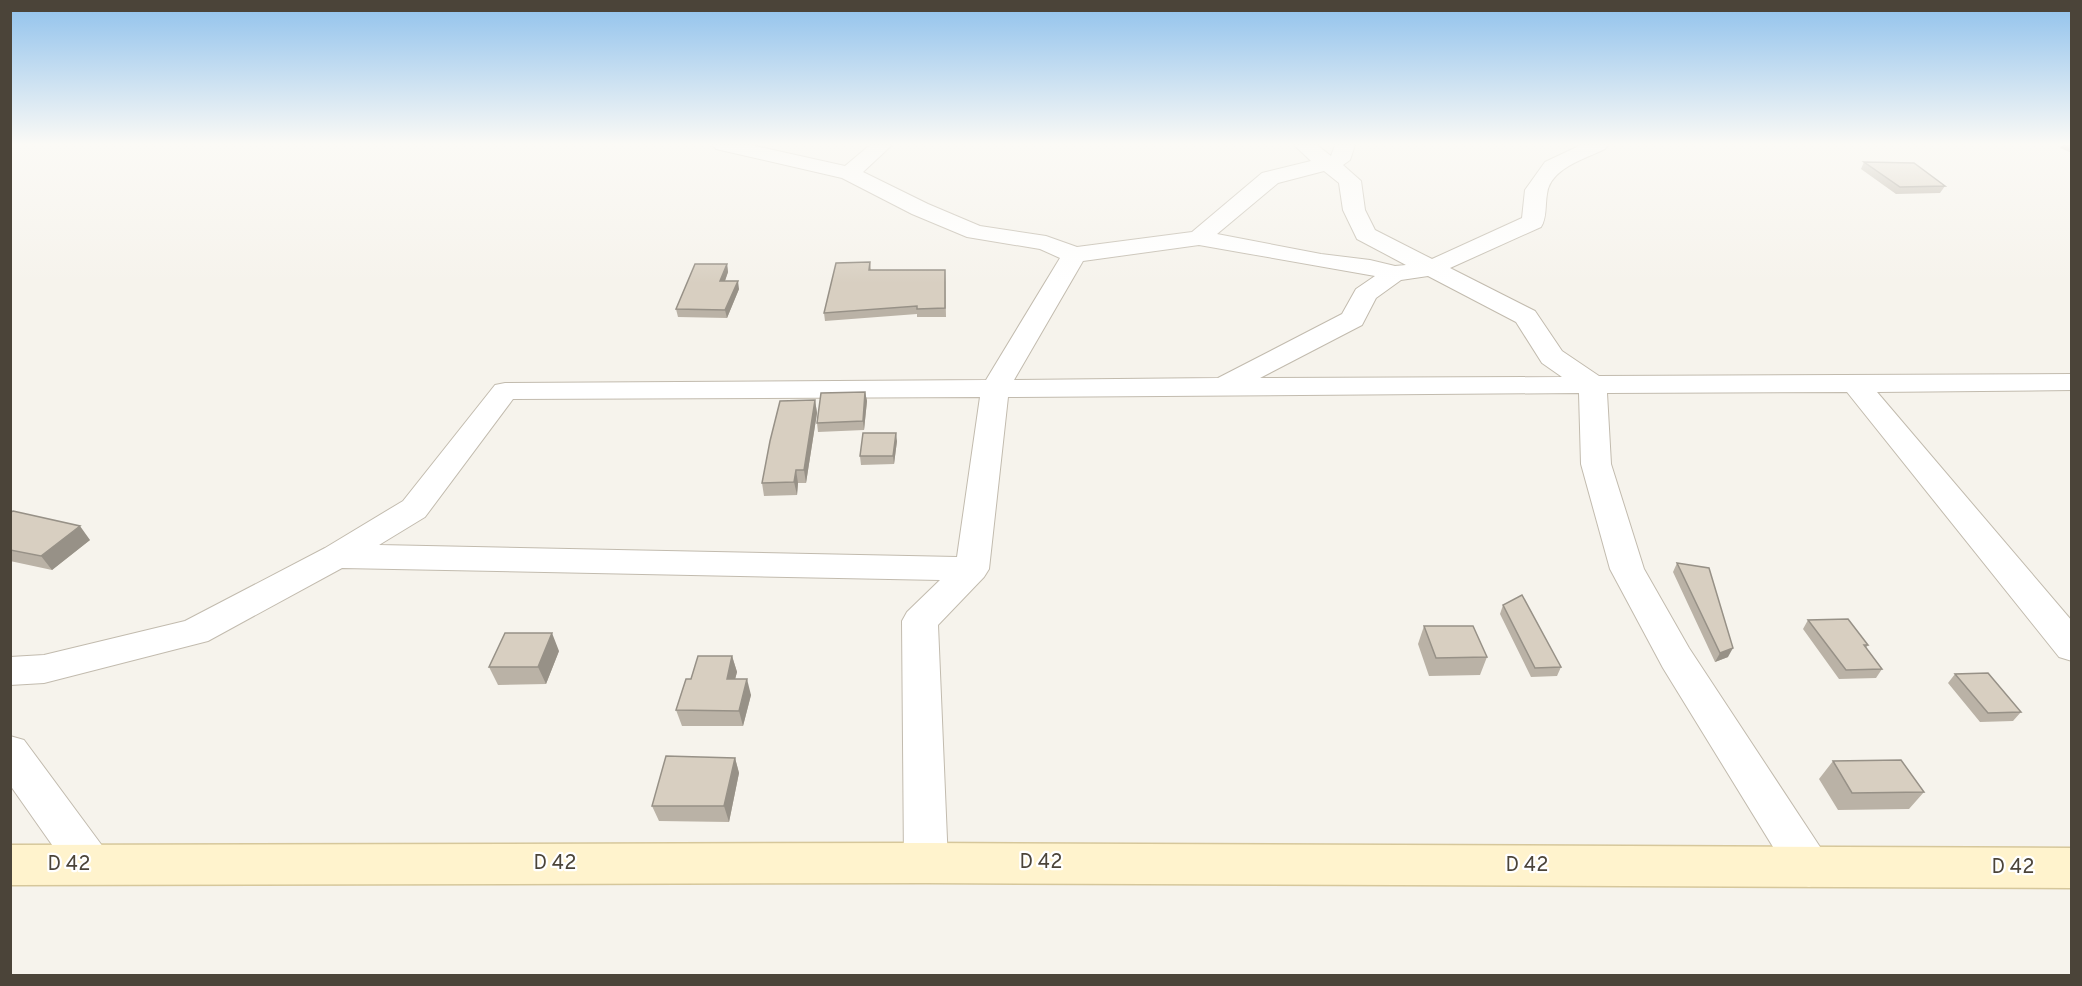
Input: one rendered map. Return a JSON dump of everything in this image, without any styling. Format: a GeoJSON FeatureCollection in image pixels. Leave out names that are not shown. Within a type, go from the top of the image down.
{"type":"FeatureCollection","features":[{"type":"Feature","properties":{"kind":"street"},"geometry":{"type":"LineString","coordinates":[[885,191],[975,232],[1046,243],[1074,255],[1199,238],[1321,261],[1370,267],[1394,274]]}},
{"type":"Feature","properties":{"kind":"street"},"geometry":{"type":"LineString","coordinates":[[1199,238],[1255,191]]}},
{"type":"Feature","properties":{"kind":"street"},"geometry":{"type":"LineString","coordinates":[[1351,191],[1354,210],[1365,234],[1526,317],[1552,357],[1593,386]]}},
{"type":"Feature","properties":{"kind":"street"},"geometry":{"type":"LineString","coordinates":[[1222,387],[1353,319],[1365,294],[1394,274],[1431,268],[1533,222],[1536,191]]}},
{"type":"Feature","properties":{"kind":"street"},"geometry":{"type":"LineString","coordinates":[[926,863],[920,621],[972,569],[995,388],[1074,255]]}},
{"type":"Feature","properties":{"kind":"street"},"geometry":{"type":"LineString","coordinates":[[10,671],[44,669],[195,632],[337,556],[414,509],[505,391],[2072,382]]}},
{"type":"Feature","properties":{"kind":"street"},"geometry":{"type":"LineString","coordinates":[[1856,384],[2072,647]]}},
{"type":"Feature","properties":{"kind":"street"},"geometry":{"type":"LineString","coordinates":[[1593,386],[1596,464],[1627,569],[1676,658],[1809,867]]}},
{"type":"Feature","properties":{"kind":"street"},"geometry":{"type":"LineString","coordinates":[[337,556],[972,569]]}},
{"type":"Feature","properties":{"kind":"street"},"geometry":{"type":"LineString","coordinates":[[10,752],[91,865]]}},
{"type":"Feature","properties":{"kind":"street","name":"D 42"},"geometry":{"type":"LineString","coordinates":[[10,865],[926,863],[2072,868]]}},
{"type":"Feature","properties":{"kind":"building"},"geometry":{"type":"Polygon","coordinates":[[[870,262],[869,270],[945,270],[945,308],[917,309],[917,306],[824,313],[836,263],[870,262]]]}},
{"type":"Feature","properties":{"kind":"building"},"geometry":{"type":"Polygon","coordinates":[[[695,264],[727,264],[720,281],[738,281],[725,310],[676,309],[695,264]]]}},
{"type":"Feature","properties":{"kind":"building"},"geometry":{"type":"Polygon","coordinates":[[[865,392],[863,421],[817,423],[821,393],[865,392]]]}},
{"type":"Feature","properties":{"kind":"building"},"geometry":{"type":"Polygon","coordinates":[[[815,400],[804,470],[796,470],[794,482],[762,483],[780,401],[815,400]]]}},
{"type":"Feature","properties":{"kind":"building"},"geometry":{"type":"Polygon","coordinates":[[[863,433],[896,433],[893,456],[860,456],[863,433]]]}},
{"type":"Feature","properties":{"kind":"building"},"geometry":{"type":"Polygon","coordinates":[[[13,511],[80,526],[41,556],[10,550],[10,513],[13,511]]]}},
{"type":"Feature","properties":{"kind":"building"},"geometry":{"type":"Polygon","coordinates":[[[1677,563],[1709,568],[1733,648],[1720,653],[1677,563]]]}},
{"type":"Feature","properties":{"kind":"building"},"geometry":{"type":"Polygon","coordinates":[[[1522,595],[1561,667],[1535,668],[1503,605],[1522,595]]]}},
{"type":"Feature","properties":{"kind":"building"},"geometry":{"type":"Polygon","coordinates":[[[1848,619],[1868,645],[1864,645],[1882,669],[1846,670],[1808,620],[1848,619]]]}},
{"type":"Feature","properties":{"kind":"building"},"geometry":{"type":"Polygon","coordinates":[[[1424,626],[1473,626],[1487,657],[1436,658],[1424,626]]]}},
{"type":"Feature","properties":{"kind":"building"},"geometry":{"type":"Polygon","coordinates":[[[505,633],[552,633],[538,667],[489,667],[505,633]]]}},
{"type":"Feature","properties":{"kind":"building"},"geometry":{"type":"Polygon","coordinates":[[[698,656],[732,656],[727,679],[747,679],[739,711],[676,710],[686,679],[691,679],[698,656]]]}},
{"type":"Feature","properties":{"kind":"building"},"geometry":{"type":"Polygon","coordinates":[[[1988,673],[2021,712],[1988,713],[1955,674],[1988,673]]]}},
{"type":"Feature","properties":{"kind":"building"},"geometry":{"type":"Polygon","coordinates":[[[666,756],[735,758],[724,806],[652,806],[666,756]]]}},
{"type":"Feature","properties":{"kind":"building"},"geometry":{"type":"Polygon","coordinates":[[[1901,760],[1924,792],[1852,793],[1833,761],[1901,760]]]}}]}
